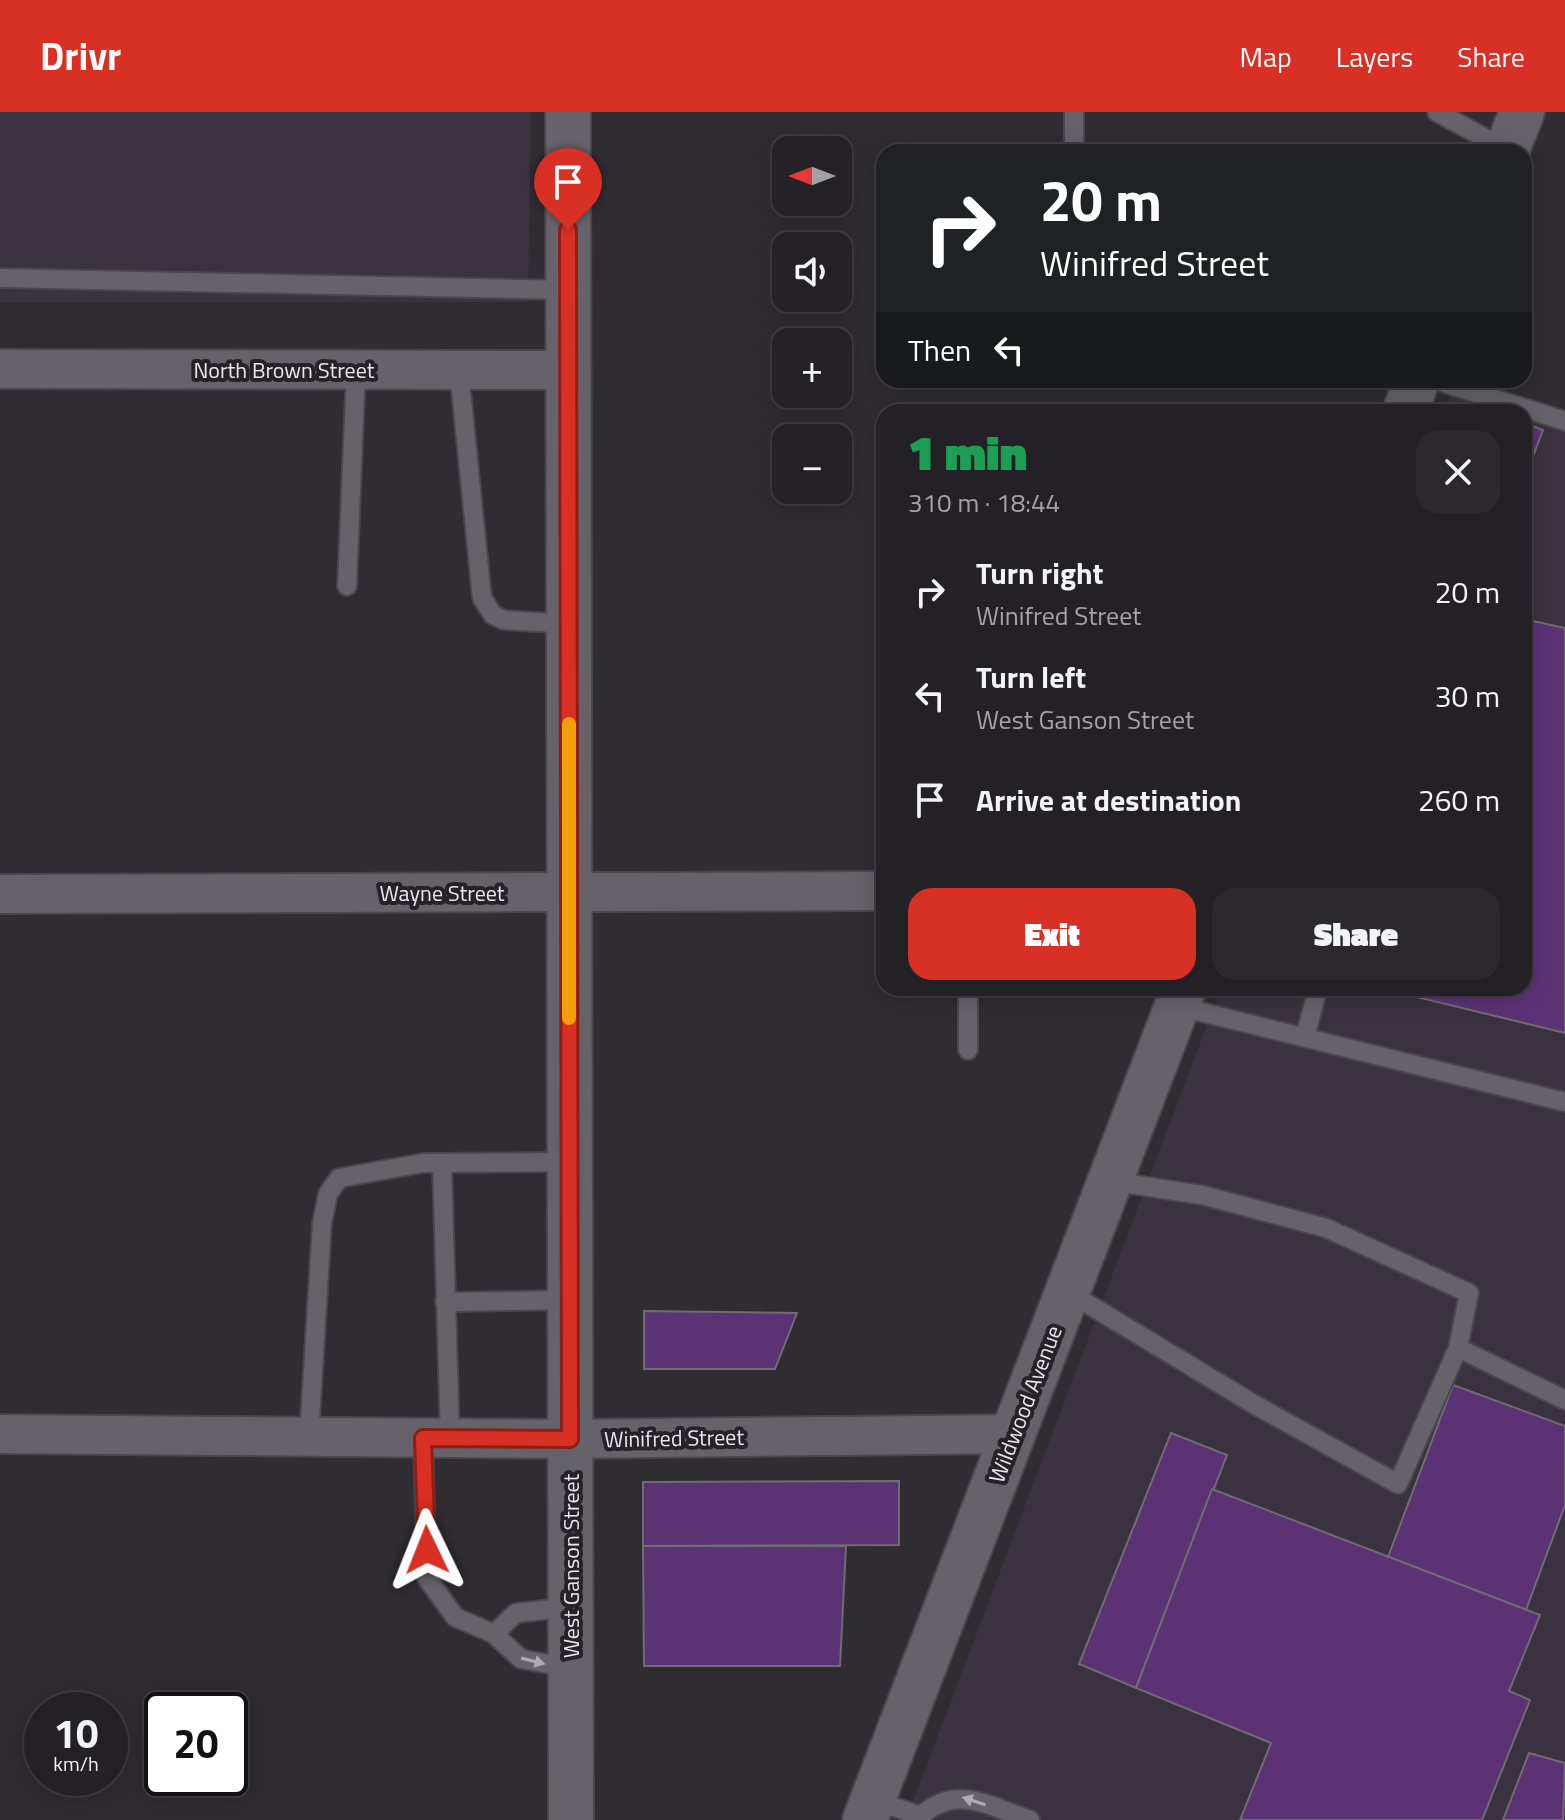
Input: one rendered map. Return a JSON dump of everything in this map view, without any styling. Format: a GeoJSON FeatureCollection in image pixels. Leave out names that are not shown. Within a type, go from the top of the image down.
{"type":"FeatureCollection","features":[{"type":"Feature","properties":{"kind":"street","name":"West Ganson Street"},"geometry":{"type":"LineString","coordinates":[[568,112],[571,1820]]}},
{"type":"Feature","properties":{"kind":"street","name":"North Brown Street"},"geometry":{"type":"LineString","coordinates":[[0,369],[568,370]]}},
{"type":"Feature","properties":{"kind":"street","name":"Wayne Street"},"geometry":{"type":"LineString","coordinates":[[0,894],[876,891]]}},
{"type":"Feature","properties":{"kind":"street","name":"Wildwood Avenue"},"geometry":{"type":"LineString","coordinates":[[869,1810],[1181,997]]}},
{"type":"Feature","properties":{"kind":"street","name":"Winifred Street"},"geometry":{"type":"LineString","coordinates":[[0,1434],[570,1439],[1013,1434]]}},
{"type":"Feature","properties":{"kind":"lane"},"geometry":{"type":"LineString","coordinates":[[1074,112],[1074,144]]}},
{"type":"Feature","properties":{"kind":"lane"},"geometry":{"type":"LineString","coordinates":[[1437,112],[1511,138]]}},
{"type":"Feature","properties":{"kind":"lane"},"geometry":{"type":"LineString","coordinates":[[0,278],[568,290]]}},
{"type":"Feature","properties":{"kind":"lane"},"geometry":{"type":"LineString","coordinates":[[347,586],[356,370]]}},
{"type":"Feature","properties":{"kind":"lane"},"geometry":{"type":"LineString","coordinates":[[459,370],[482,598],[493,615],[504,620],[569,624]]}},
{"type":"Feature","properties":{"kind":"lane"},"geometry":{"type":"LineString","coordinates":[[1460,388],[1511,404]]}},
{"type":"Feature","properties":{"kind":"lane"},"geometry":{"type":"LineString","coordinates":[[1532,411],[1565,421]]}},
{"type":"Feature","properties":{"kind":"lane"},"geometry":{"type":"LineString","coordinates":[[968,996],[968,1050]]}},
{"type":"Feature","properties":{"kind":"lane"},"geometry":{"type":"LineString","coordinates":[[1305,1037],[1316,996]]}},
{"type":"Feature","properties":{"kind":"lane"},"geometry":{"type":"LineString","coordinates":[[1181,997],[1305,1037],[1565,1102]]}},
{"type":"Feature","properties":{"kind":"lane"},"geometry":{"type":"LineString","coordinates":[[309,1437],[322,1223],[328,1194],[339,1178],[442,1163],[570,1162]]}},
{"type":"Feature","properties":{"kind":"lane"},"geometry":{"type":"LineString","coordinates":[[442,1163],[445,1302],[427,1578],[455,1617],[494,1634],[521,1659],[571,1668]]}},
{"type":"Feature","properties":{"kind":"lane"},"geometry":{"type":"LineString","coordinates":[[1068,1291],[1257,1406],[1398,1484],[1458,1348],[1469,1293],[1326,1228],[1202,1195],[1110,1181]]}},
{"type":"Feature","properties":{"kind":"lane"},"geometry":{"type":"LineString","coordinates":[[445,1302],[570,1300]]}},
{"type":"Feature","properties":{"kind":"lane"},"geometry":{"type":"LineString","coordinates":[[1458,1348],[1565,1400]]}},
{"type":"Feature","properties":{"kind":"lane"},"geometry":{"type":"LineString","coordinates":[[494,1634],[516,1613],[571,1607]]}},
{"type":"Feature","properties":{"kind":"lane"},"geometry":{"type":"LineString","coordinates":[[869,1810],[921,1818],[935,1803],[960,1797],[1030,1820]]}},
{"type":"Feature","properties":{"kind":"shaded area"},"geometry":{"type":"Polygon","coordinates":[[[0,112],[531,112],[528,302],[0,302],[0,112]]]}},
{"type":"Feature","properties":{"kind":"shaded area"},"geometry":{"type":"Polygon","coordinates":[[[1451,394],[1498,404],[1447,404],[1451,394]]]}},
{"type":"Feature","properties":{"kind":"shaded area"},"geometry":{"type":"Polygon","coordinates":[[[1532,411],[1565,418],[1565,1820],[906,1820],[1218,996],[1532,996],[1532,411]]]}},
{"type":"Feature","properties":{"kind":"building"},"geometry":{"type":"Polygon","coordinates":[[[1532,426],[1543,430],[1532,459],[1532,426]]]}},
{"type":"Feature","properties":{"kind":"building"},"geometry":{"type":"Polygon","coordinates":[[[1533,621],[1565,628],[1565,1033],[1413,996],[1532,996],[1533,621]]]}},
{"type":"Feature","properties":{"kind":"building"},"geometry":{"type":"Polygon","coordinates":[[[644,1311],[797,1313],[775,1369],[644,1369],[644,1311]]]}},
{"type":"Feature","properties":{"kind":"building"},"geometry":{"type":"Polygon","coordinates":[[[1453,1385],[1565,1426],[1565,1505],[1526,1610],[1388,1557],[1453,1385]]]}},
{"type":"Feature","properties":{"kind":"building"},"geometry":{"type":"Polygon","coordinates":[[[1171,1433],[1227,1455],[1136,1688],[1079,1664],[1171,1433]]]}},
{"type":"Feature","properties":{"kind":"building"},"geometry":{"type":"Polygon","coordinates":[[[899,1481],[899,1545],[643,1546],[643,1482],[899,1481]]]}},
{"type":"Feature","properties":{"kind":"building"},"geometry":{"type":"Polygon","coordinates":[[[1212,1489],[1540,1615],[1509,1691],[1530,1700],[1482,1820],[1240,1820],[1271,1743],[1136,1688],[1212,1489]]]}},
{"type":"Feature","properties":{"kind":"building"},"geometry":{"type":"Polygon","coordinates":[[[643,1546],[846,1546],[840,1666],[644,1666],[643,1546]]]}},
{"type":"Feature","properties":{"kind":"building"},"geometry":{"type":"Polygon","coordinates":[[[1529,1753],[1565,1763],[1563,1820],[1503,1820],[1529,1753]]]}},
{"type":"Feature","properties":{"kind":"slow traffic"},"geometry":{"type":"LineString","coordinates":[[569,724],[569,1018]]}},
{"type":"Feature","properties":{"kind":"route"},"geometry":{"type":"LineString","coordinates":[[427,1550],[423,1438],[570,1439],[568,230]]}}]}
